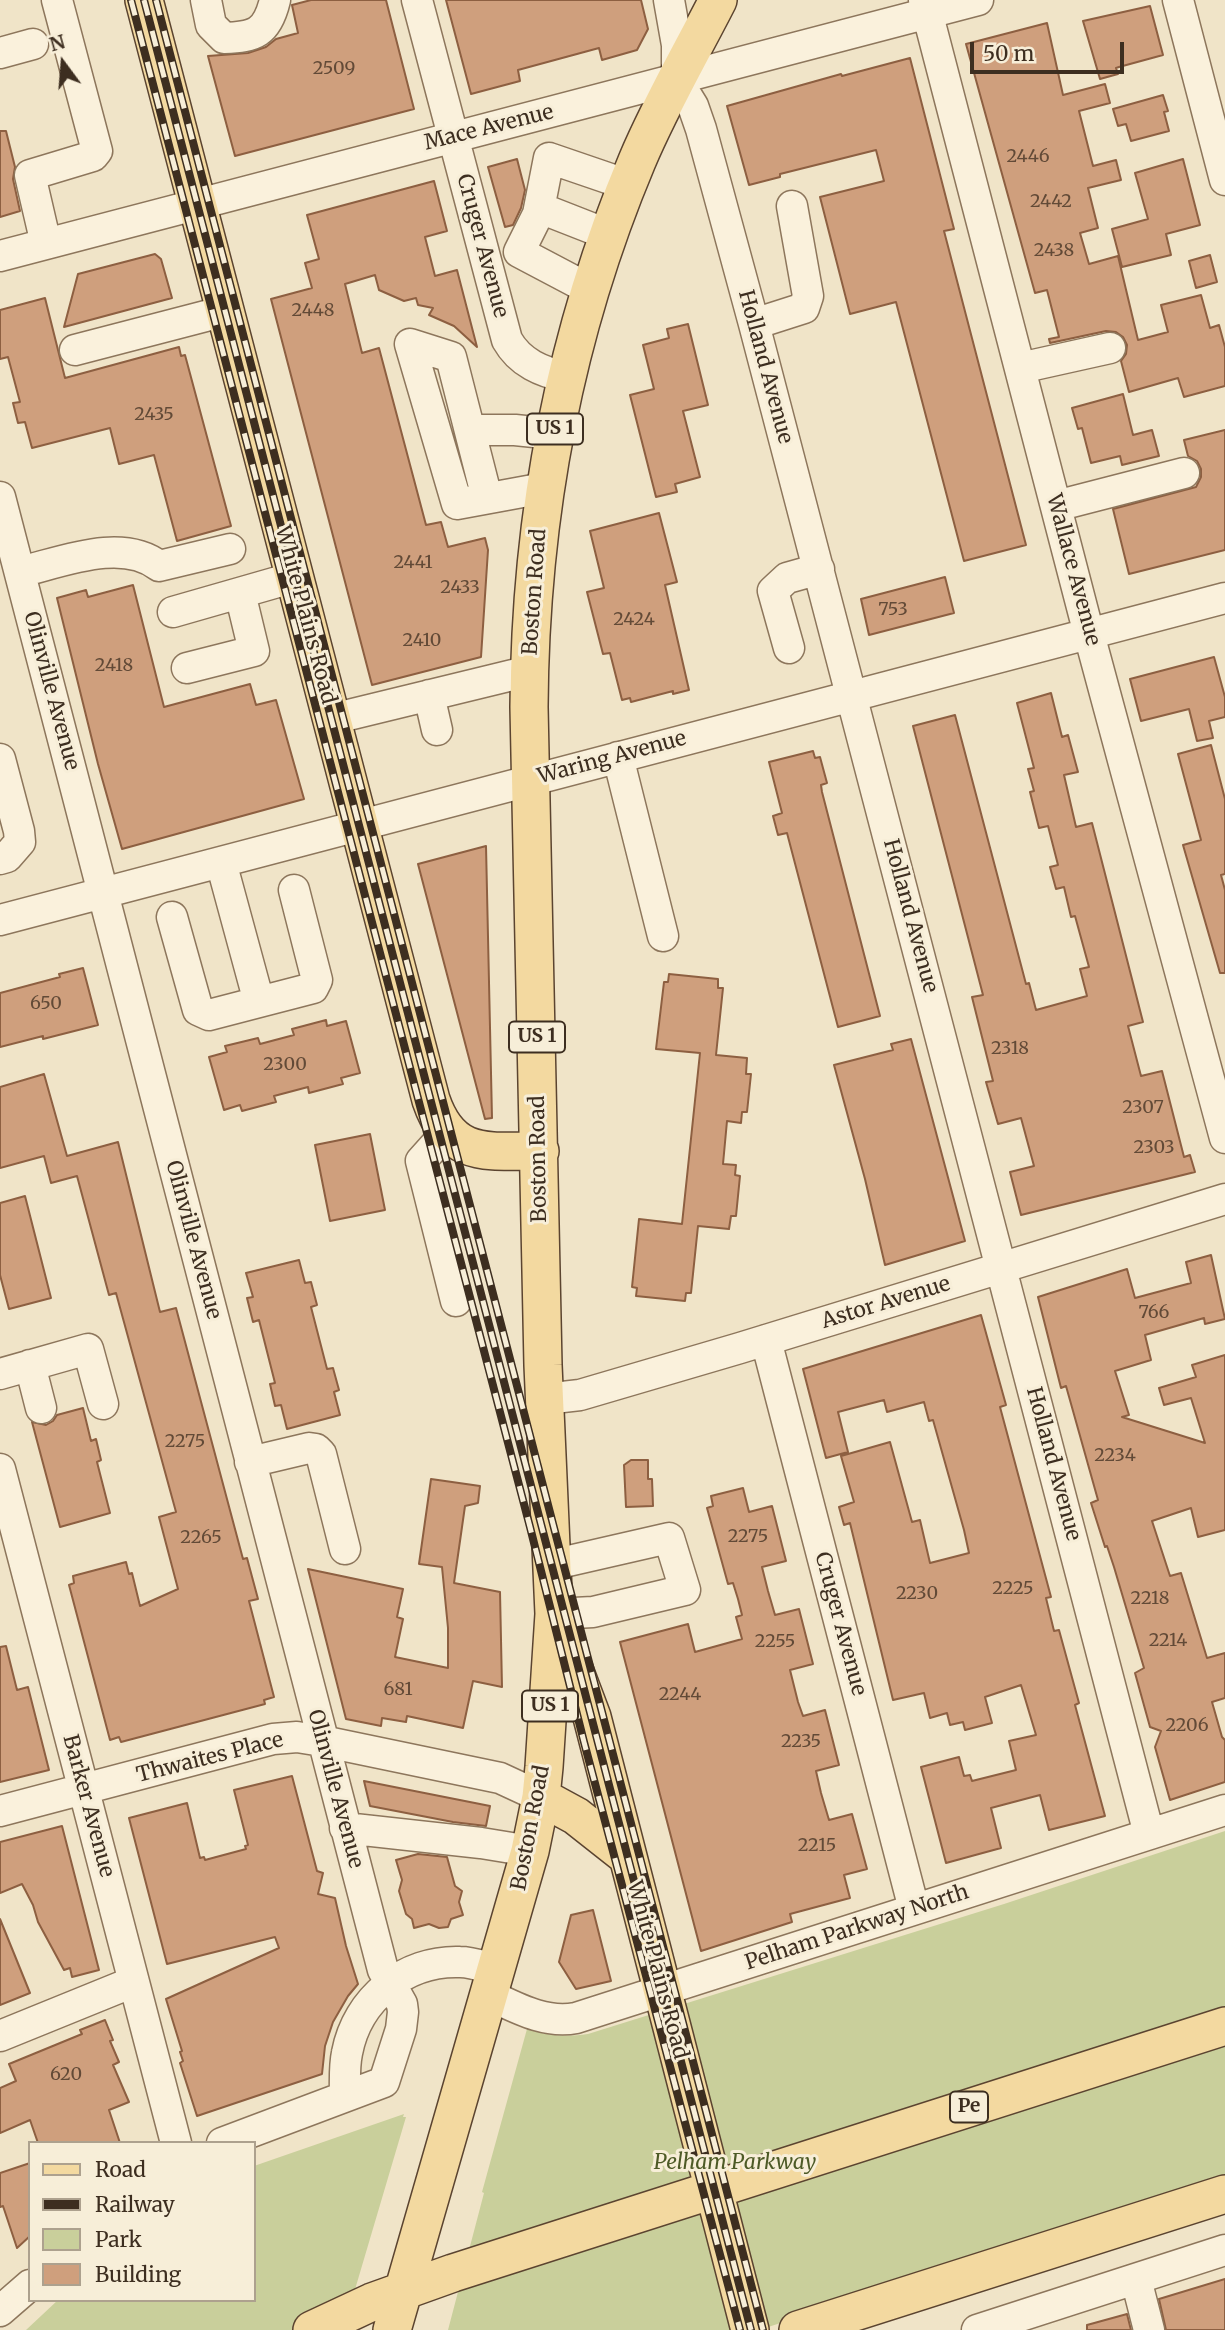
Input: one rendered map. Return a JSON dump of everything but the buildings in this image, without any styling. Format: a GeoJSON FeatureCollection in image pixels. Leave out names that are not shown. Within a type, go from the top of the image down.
{"type":"FeatureCollection","features":[{"type":"Feature","properties":{"kind":"main road","name":"White Plains Road"},"geometry":{"type":"LineString","coordinates":[[144,0],[428,1091],[434,1109],[447,1132]]}},
{"type":"Feature","properties":{"kind":"main road","name":"Boston Road"},"geometry":{"type":"LineString","coordinates":[[392,2330],[530,1851],[541,1797],[549,1719],[554,1614],[545,1399],[529,671],[531,599],[544,488],[566,377],[609,235],[645,144],[719,0]]}},
{"type":"Feature","properties":{"kind":"main road"},"geometry":{"type":"LineString","coordinates":[[447,1132],[462,1144],[478,1149],[540,1151]]}},
{"type":"Feature","properties":{"kind":"main road","name":"White Plains Road"},"geometry":{"type":"LineString","coordinates":[[554,1614],[592,1717],[750,2330]]}},
{"type":"Feature","properties":{"kind":"main road"},"geometry":{"type":"LineString","coordinates":[[541,1797],[576,1816],[628,1857]]}},
{"type":"Feature","properties":{"kind":"main road","name":"Pe"},"geometry":{"type":"LineString","coordinates":[[404,2291],[713,2188],[1225,2025]]}},
{"type":"Feature","properties":{"kind":"main road"},"geometry":{"type":"LineString","coordinates":[[798,2330],[1225,2194]]}},
{"type":"Feature","properties":{"kind":"main road"},"geometry":{"type":"LineString","coordinates":[[312,2330],[404,2291]]}},
{"type":"Feature","properties":{"kind":"street"},"geometry":{"type":"LineString","coordinates":[[46,244],[30,175],[93,156],[97,151],[57,0]]}},
{"type":"Feature","properties":{"kind":"street","name":"Cruger Avenue"},"geometry":{"type":"LineString","coordinates":[[417,0],[507,340],[514,352],[528,364],[566,377]]}},
{"type":"Feature","properties":{"kind":"street","name":"Holland Avenue"},"geometry":{"type":"LineString","coordinates":[[669,0],[677,45],[677,80],[701,129],[754,324],[1149,1834]]}},
{"type":"Feature","properties":{"kind":"street","name":"Mace Avenue"},"geometry":{"type":"LineString","coordinates":[[0,256],[677,80],[926,7],[978,0]]}},
{"type":"Feature","properties":{"kind":"street"},"geometry":{"type":"LineString","coordinates":[[1178,0],[1225,180]]}},
{"type":"Feature","properties":{"kind":"street"},"geometry":{"type":"LineString","coordinates":[[214,2],[211,25],[224,38],[248,37],[266,25],[274,2]]}},
{"type":"Feature","properties":{"kind":"street","name":"Wallace Avenue"},"geometry":{"type":"LineString","coordinates":[[926,7],[1089,634],[1217,1075],[1225,1138]]}},
{"type":"Feature","properties":{"kind":"street"},"geometry":{"type":"LineString","coordinates":[[0,53],[33,44]]}},
{"type":"Feature","properties":{"kind":"street"},"geometry":{"type":"LineString","coordinates":[[591,290],[519,253],[540,208],[549,158],[628,185]]}},
{"type":"Feature","properties":{"kind":"street"},"geometry":{"type":"LineString","coordinates":[[754,324],[804,308],[808,296],[792,206]]}},
{"type":"Feature","properties":{"kind":"street"},"geometry":{"type":"LineString","coordinates":[[540,208],[609,235]]}},
{"type":"Feature","properties":{"kind":"street"},"geometry":{"type":"LineString","coordinates":[[75,349],[225,311]]}},
{"type":"Feature","properties":{"kind":"street"},"geometry":{"type":"LineString","coordinates":[[488,498],[451,357],[410,344],[457,504],[544,488]]}},
{"type":"Feature","properties":{"kind":"street"},"geometry":{"type":"LineString","coordinates":[[1020,368],[1110,348]]}},
{"type":"Feature","properties":{"kind":"street"},"geometry":{"type":"LineString","coordinates":[[470,430],[516,430],[554,434]]}},
{"type":"Feature","properties":{"kind":"street"},"geometry":{"type":"LineString","coordinates":[[1056,506],[1184,473]]}},
{"type":"Feature","properties":{"kind":"street","name":"Olinville Avenue"},"geometry":{"type":"LineString","coordinates":[[0,496],[345,1828],[383,1970],[402,2004],[403,2018],[384,2082],[345,2096]]}},
{"type":"Feature","properties":{"kind":"street"},"geometry":{"type":"LineString","coordinates":[[20,572],[110,551],[135,553],[148,557],[159,566],[230,549]]}},
{"type":"Feature","properties":{"kind":"street"},"geometry":{"type":"LineString","coordinates":[[789,648],[773,591],[787,578],[819,569]]}},
{"type":"Feature","properties":{"kind":"street"},"geometry":{"type":"LineString","coordinates":[[173,612],[295,577]]}},
{"type":"Feature","properties":{"kind":"street"},"geometry":{"type":"LineString","coordinates":[[187,668],[254,651],[240,593]]}},
{"type":"Feature","properties":{"kind":"street","name":"Waring Avenue"},"geometry":{"type":"LineString","coordinates":[[0,920],[1225,598]]}},
{"type":"Feature","properties":{"kind":"street"},"geometry":{"type":"LineString","coordinates":[[332,719],[529,671]]}},
{"type":"Feature","properties":{"kind":"street"},"geometry":{"type":"LineString","coordinates":[[429,695],[437,730]]}},
{"type":"Feature","properties":{"kind":"street"},"geometry":{"type":"LineString","coordinates":[[618,757],[663,936]]}},
{"type":"Feature","properties":{"kind":"street"},"geometry":{"type":"LineString","coordinates":[[0,759],[20,842],[7,858],[0,859]]}},
{"type":"Feature","properties":{"kind":"street"},"geometry":{"type":"LineString","coordinates":[[221,862],[259,1002]]}},
{"type":"Feature","properties":{"kind":"street"},"geometry":{"type":"LineString","coordinates":[[172,917],[198,1010],[209,1015],[313,988],[317,980],[294,890]]}},
{"type":"Feature","properties":{"kind":"street"},"geometry":{"type":"LineString","coordinates":[[447,1132],[421,1161],[456,1301]]}},
{"type":"Feature","properties":{"kind":"street","name":"Astor Avenue"},"geometry":{"type":"LineString","coordinates":[[545,1399],[584,1394],[1225,1199]]}},
{"type":"Feature","properties":{"kind":"street","name":"Cruger Avenue"},"geometry":{"type":"LineString","coordinates":[[766,1340],[914,1909]]}},
{"type":"Feature","properties":{"kind":"street"},"geometry":{"type":"LineString","coordinates":[[0,1374],[88,1349],[103,1404]]}},
{"type":"Feature","properties":{"kind":"street"},"geometry":{"type":"LineString","coordinates":[[30,1365],[41,1408]]}},
{"type":"Feature","properties":{"kind":"street"},"geometry":{"type":"LineString","coordinates":[[250,1462],[309,1448],[316,1449],[321,1454],[345,1549]]}},
{"type":"Feature","properties":{"kind":"street","name":"Barker Avenue"},"geometry":{"type":"LineString","coordinates":[[0,1469],[175,2141]]}},
{"type":"Feature","properties":{"kind":"street"},"geometry":{"type":"LineString","coordinates":[[551,1564],[668,1538],[685,1590],[593,1612],[554,1614]]}},
{"type":"Feature","properties":{"kind":"street","name":"Thwaites Place"},"geometry":{"type":"LineString","coordinates":[[0,1811],[273,1739],[297,1737],[500,1778],[541,1797]]}},
{"type":"Feature","properties":{"kind":"street","name":"Pelham Parkway North"},"geometry":{"type":"LineString","coordinates":[[345,2096],[345,2067],[350,2040],[370,2003],[389,1983],[411,1971],[463,1962],[493,1982],[524,2011],[556,2020],[576,2018],[1225,1810]]}},
{"type":"Feature","properties":{"kind":"street"},"geometry":{"type":"LineString","coordinates":[[345,1828],[530,1851]]}},
{"type":"Feature","properties":{"kind":"street"},"geometry":{"type":"LineString","coordinates":[[0,2036],[133,1982]]}},
{"type":"Feature","properties":{"kind":"street"},"geometry":{"type":"LineString","coordinates":[[227,2141],[345,2096]]}},
{"type":"Feature","properties":{"kind":"street"},"geometry":{"type":"LineString","coordinates":[[976,2330],[1019,2323],[1136,2279],[1225,2250]]}},
{"type":"Feature","properties":{"kind":"street"},"geometry":{"type":"LineString","coordinates":[[1136,2279],[1149,2330]]}},
{"type":"Feature","properties":{"kind":"street"},"geometry":{"type":"LineString","coordinates":[[0,2311],[28,2287]]}},
{"type":"Feature","properties":{"kind":"green space","name":"Pelham Parkway"},"geometry":{"type":"Polygon","coordinates":[[[1225,1831],[1225,2178],[759,2330],[448,2330],[484,2193],[482,2192],[527,2029],[557,2035],[588,2034],[1004,1904],[1225,1831]]]}},
{"type":"Feature","properties":{"kind":"green space"},"geometry":{"type":"Polygon","coordinates":[[[404,2114],[403,2117],[406,2117],[343,2330],[26,2330],[56,2302],[256,2302],[256,2165],[404,2114]]]}},
{"type":"Feature","properties":{"kind":"railway"},"geometry":{"type":"LineString","coordinates":[[131,0],[584,1742],[740,2330]]}},
{"type":"Feature","properties":{"kind":"railway"},"geometry":{"type":"LineString","coordinates":[[144,0],[751,2330]]}},
{"type":"Feature","properties":{"kind":"railway"},"geometry":{"type":"LineString","coordinates":[[156,0],[763,2330]]}}]}
